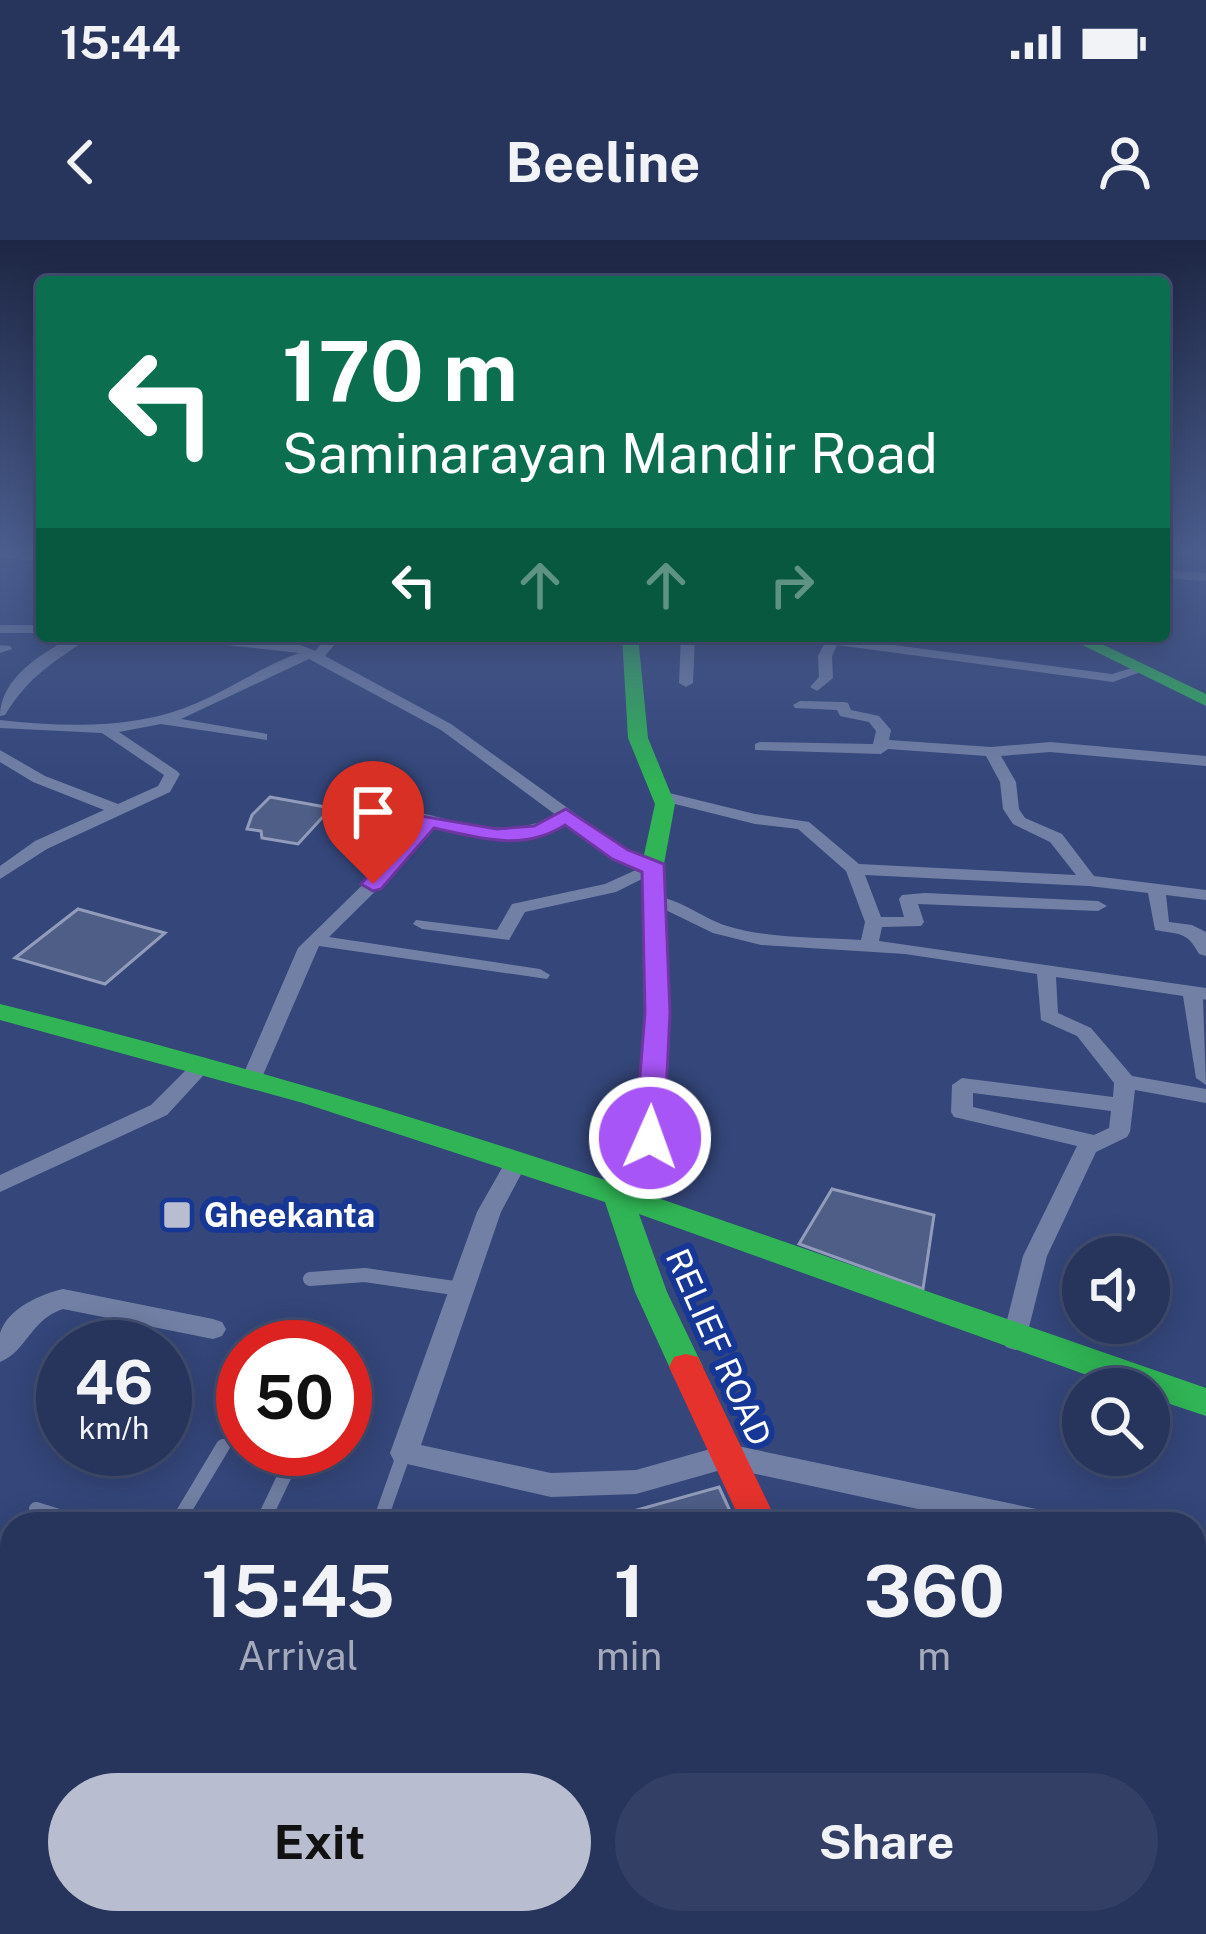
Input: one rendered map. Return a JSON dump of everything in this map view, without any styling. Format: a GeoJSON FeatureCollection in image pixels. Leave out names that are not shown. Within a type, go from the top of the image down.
{"type":"FeatureCollection","features":[{"type":"Feature","properties":{"kind":"main road"},"geometry":{"type":"LineString","coordinates":[[618,1195],[650,1138],[657,1012],[653,866],[665,804],[638,738],[630,642]]}},
{"type":"Feature","properties":{"kind":"main road"},"geometry":{"type":"LineString","coordinates":[[1085,642],[1206,701]]}},
{"type":"Feature","properties":{"kind":"main road"},"geometry":{"type":"LineString","coordinates":[[0,1012],[202,1066],[618,1195],[1015,1340],[1206,1402]]}},
{"type":"Feature","properties":{"kind":"main road","name":"RELIEF ROAD"},"geometry":{"type":"LineString","coordinates":[[618,1195],[651,1292],[754,1512]]}},
{"type":"Feature","properties":{"kind":"street"},"geometry":{"type":"LineString","coordinates":[[0,629],[36,629]]}},
{"type":"Feature","properties":{"kind":"street"},"geometry":{"type":"LineString","coordinates":[[0,712],[18,682],[41,660],[73,642]]}},
{"type":"Feature","properties":{"kind":"street"},"geometry":{"type":"LineString","coordinates":[[240,642],[300,648],[446,727],[620,854],[653,866]]}},
{"type":"Feature","properties":{"kind":"street"},"geometry":{"type":"LineString","coordinates":[[0,724],[107,731],[160,720],[225,695],[258,673],[312,656],[328,642]]}},
{"type":"Feature","properties":{"kind":"street"},"geometry":{"type":"LineString","coordinates":[[686,683],[688,642]]}},
{"type":"Feature","properties":{"kind":"street"},"geometry":{"type":"LineString","coordinates":[[817,687],[826,678],[825,656],[832,642]]}},
{"type":"Feature","properties":{"kind":"street"},"geometry":{"type":"LineString","coordinates":[[840,642],[1113,678],[1142,669]]}},
{"type":"Feature","properties":{"kind":"street"},"geometry":{"type":"LineString","coordinates":[[0,681],[18,682]]}},
{"type":"Feature","properties":{"kind":"street"},"geometry":{"type":"LineString","coordinates":[[760,747],[881,749],[884,730],[874,719],[845,713],[843,706],[800,705]]}},
{"type":"Feature","properties":{"kind":"street"},"geometry":{"type":"LineString","coordinates":[[160,720],[262,737]]}},
{"type":"Feature","properties":{"kind":"street"},"geometry":{"type":"LineString","coordinates":[[0,874],[41,845],[164,789],[172,774],[107,731]]}},
{"type":"Feature","properties":{"kind":"street"},"geometry":{"type":"LineString","coordinates":[[880,744],[991,752],[1050,747],[1206,761]]}},
{"type":"Feature","properties":{"kind":"street"},"geometry":{"type":"LineString","coordinates":[[991,752],[1008,782],[1011,809],[1019,821],[1056,838],[1089,881]]}},
{"type":"Feature","properties":{"kind":"street"},"geometry":{"type":"LineString","coordinates":[[0,755],[39,779],[118,810]]}},
{"type":"Feature","properties":{"kind":"street"},"geometry":{"type":"LineString","coordinates":[[662,796],[755,820],[803,826],[854,868],[872,933]]}},
{"type":"Feature","properties":{"kind":"street"},"geometry":{"type":"LineString","coordinates":[[250,1082],[307,948],[401,856],[425,819],[497,835],[540,832],[566,815]]}},
{"type":"Feature","properties":{"kind":"street"},"geometry":{"type":"LineString","coordinates":[[333,823],[361,842],[401,856]]}},
{"type":"Feature","properties":{"kind":"street"},"geometry":{"type":"LineString","coordinates":[[422,924],[503,936],[518,908],[610,888],[653,866]]}},
{"type":"Feature","properties":{"kind":"street"},"geometry":{"type":"LineString","coordinates":[[854,868],[1089,881],[1206,896]]}},
{"type":"Feature","properties":{"kind":"street"},"geometry":{"type":"LineString","coordinates":[[1156,890],[1161,926],[1202,937],[1206,950]]}},
{"type":"Feature","properties":{"kind":"street"},"geometry":{"type":"LineString","coordinates":[[654,900],[718,929],[761,938],[872,933],[915,922],[908,899],[1098,906]]}},
{"type":"Feature","properties":{"kind":"street"},"geometry":{"type":"LineString","coordinates":[[872,933],[1046,972],[1199,993],[1206,1078]]}},
{"type":"Feature","properties":{"kind":"street"},"geometry":{"type":"LineString","coordinates":[[315,940],[540,975]]}},
{"type":"Feature","properties":{"kind":"street"},"geometry":{"type":"LineString","coordinates":[[1015,1340],[1035,1256],[1087,1147],[1119,1132],[1124,1093],[1084,1032],[1048,1016],[1046,972]]}},
{"type":"Feature","properties":{"kind":"street"},"geometry":{"type":"LineString","coordinates":[[0,1184],[159,1110],[202,1066]]}},
{"type":"Feature","properties":{"kind":"street"},"geometry":{"type":"LineString","coordinates":[[1093,1142],[962,1112],[962,1085],[1206,1096]]}},
{"type":"Feature","properties":{"kind":"street"},"geometry":{"type":"LineString","coordinates":[[515,1165],[489,1212],[404,1453],[551,1485],[636,1482],[728,1456],[990,1512]]}},
{"type":"Feature","properties":{"kind":"street"},"geometry":{"type":"LineString","coordinates":[[0,1352],[26,1317],[46,1301],[64,1299],[213,1329]]}},
{"type":"Feature","properties":{"kind":"lane"},"geometry":{"type":"LineString","coordinates":[[310,1279],[364,1275],[464,1289]]}},
{"type":"Feature","properties":{"kind":"lane"},"geometry":{"type":"LineString","coordinates":[[383,1512],[404,1453]]}},
{"type":"Feature","properties":{"kind":"lane"},"geometry":{"type":"LineString","coordinates":[[185,1512],[216,1457]]}},
{"type":"Feature","properties":{"kind":"lane"},"geometry":{"type":"LineString","coordinates":[[267,1512],[284,1476]]}},
{"type":"Feature","properties":{"kind":"lane"},"geometry":{"type":"LineString","coordinates":[[36,1509],[46,1512]]}},
{"type":"Feature","properties":{"kind":"building"},"geometry":{"type":"Polygon","coordinates":[[[270,797],[331,808],[298,844],[262,838],[261,831],[247,829],[252,815],[270,797]]]}},
{"type":"Feature","properties":{"kind":"building"},"geometry":{"type":"Polygon","coordinates":[[[78,909],[165,933],[105,984],[15,958],[78,909]]]}},
{"type":"Feature","properties":{"kind":"building"},"geometry":{"type":"Polygon","coordinates":[[[832,1189],[934,1215],[923,1289],[799,1244],[832,1189]]]}},
{"type":"Feature","properties":{"kind":"building"},"geometry":{"type":"Polygon","coordinates":[[[719,1487],[730,1512],[630,1512],[719,1487]]]}},
{"type":"Feature","properties":{"kind":"traffic: fast"},"geometry":{"type":"LineString","coordinates":[[630,642],[638,738],[665,804],[653,864],[657,1012],[649,1138],[618,1195],[651,1292],[686,1367]]}},
{"type":"Feature","properties":{"kind":"traffic: fast"},"geometry":{"type":"LineString","coordinates":[[1084,642],[1206,701]]}},
{"type":"Feature","properties":{"kind":"traffic: fast"},"geometry":{"type":"LineString","coordinates":[[0,1012],[235,1074],[468,1144],[1206,1402]]}},
{"type":"Feature","properties":{"kind":"traffic: jam"},"geometry":{"type":"LineString","coordinates":[[686,1367],[754,1512]]}},
{"type":"Feature","properties":{"kind":"place","name":"Gheekanta"},"geometry":{"type":"Point","coordinates":[177,1215]}},
{"type":"Feature","properties":{"kind":"route"},"geometry":{"type":"LineString","coordinates":[[373,884],[429,820],[497,835],[540,832],[566,815],[620,854],[642,865],[653,864],[657,1012],[650,1138]]}}]}
